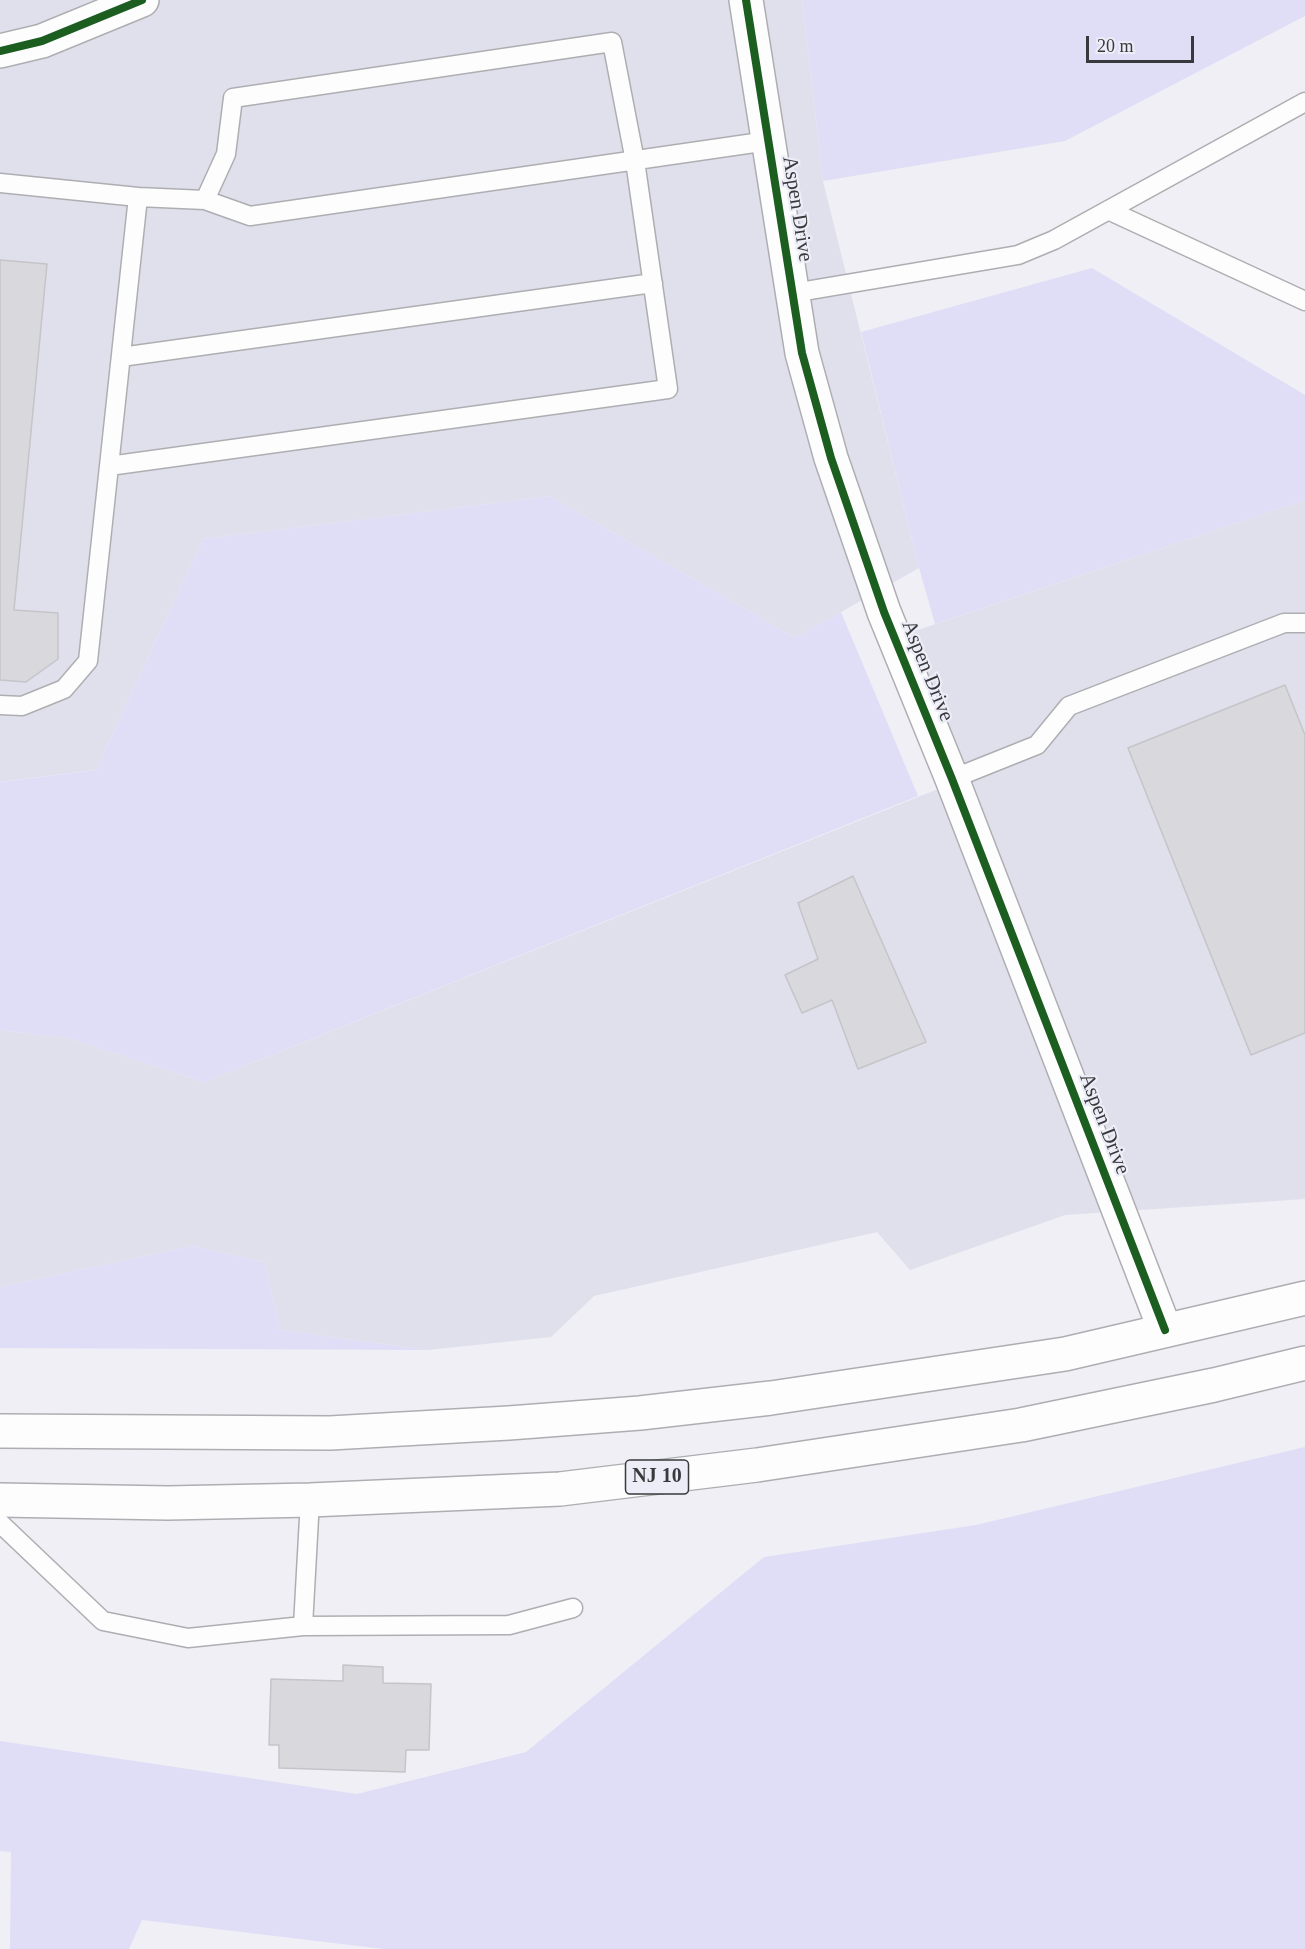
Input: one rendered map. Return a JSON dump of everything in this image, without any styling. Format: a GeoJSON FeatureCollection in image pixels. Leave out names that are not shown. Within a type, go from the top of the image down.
{"type":"FeatureCollection","features":[{"type":"Feature","properties":{"kind":"main road"},"geometry":{"type":"LineString","coordinates":[[0,51],[42,41],[142,0]]}},
{"type":"Feature","properties":{"kind":"main road","name":"Aspen Drive"},"geometry":{"type":"LineString","coordinates":[[746,0],[802,353],[831,458],[884,612],[952,779],[1165,1330]]}},
{"type":"Feature","properties":{"kind":"main road"},"geometry":{"type":"LineString","coordinates":[[0,1431],[330,1432],[509,1423],[640,1413],[771,1398],[1065,1354],[1305,1298]]}},
{"type":"Feature","properties":{"kind":"main road","name":"NJ 10"},"geometry":{"type":"LineString","coordinates":[[0,1500],[168,1503],[310,1500],[560,1488],[768,1464],[1022,1425],[1214,1385],[1305,1363]]}},
{"type":"Feature","properties":{"kind":"lane"},"geometry":{"type":"LineString","coordinates":[[109,466],[668,389],[635,160],[612,42],[233,98],[226,154],[205,200]]}},
{"type":"Feature","properties":{"kind":"lane"},"geometry":{"type":"LineString","coordinates":[[792,293],[1018,255],[1054,240],[1305,102]]}},
{"type":"Feature","properties":{"kind":"lane"},"geometry":{"type":"LineString","coordinates":[[0,183],[138,197],[205,200],[250,216],[768,141]]}},
{"type":"Feature","properties":{"kind":"lane"},"geometry":{"type":"LineString","coordinates":[[0,705],[22,706],[64,689],[88,661],[138,197]]}},
{"type":"Feature","properties":{"kind":"lane"},"geometry":{"type":"LineString","coordinates":[[1108,210],[1305,302]]}},
{"type":"Feature","properties":{"kind":"lane"},"geometry":{"type":"LineString","coordinates":[[121,357],[653,283]]}},
{"type":"Feature","properties":{"kind":"lane"},"geometry":{"type":"LineString","coordinates":[[952,779],[1037,745],[1069,706],[1284,623],[1305,623]]}},
{"type":"Feature","properties":{"kind":"lane"},"geometry":{"type":"LineString","coordinates":[[303,1626],[310,1500]]}},
{"type":"Feature","properties":{"kind":"lane"},"geometry":{"type":"LineString","coordinates":[[6,1528],[103,1621],[188,1638],[303,1626],[509,1625],[573,1608]]}},
{"type":"Feature","properties":{"kind":"shaded area"},"geometry":{"type":"Polygon","coordinates":[[[0,0],[802,0],[823,181],[919,568],[795,638],[550,496],[203,539],[96,770],[0,782],[0,0]]]}},
{"type":"Feature","properties":{"kind":"shaded area"},"geometry":{"type":"Polygon","coordinates":[[[802,0],[1305,0],[1305,16],[1065,141],[823,181],[802,0]]]}},
{"type":"Feature","properties":{"kind":"shaded area"},"geometry":{"type":"Polygon","coordinates":[[[1092,268],[1305,395],[1305,500],[935,624],[861,332],[1092,268]]]}},
{"type":"Feature","properties":{"kind":"shaded area"},"geometry":{"type":"Polygon","coordinates":[[[550,496],[795,638],[841,612],[918,796],[204,1082],[68,1038],[0,1030],[0,782],[96,770],[203,539],[550,496]]]}},
{"type":"Feature","properties":{"kind":"shaded area"},"geometry":{"type":"Polygon","coordinates":[[[1305,500],[1305,1199],[1065,1215],[910,1270],[877,1232],[594,1296],[551,1337],[428,1350],[280,1330],[264,1262],[192,1246],[0,1287],[0,1030],[68,1038],[204,1082],[943,787],[882,642],[1305,500]]]}},
{"type":"Feature","properties":{"kind":"shaded area"},"geometry":{"type":"Polygon","coordinates":[[[192,1246],[264,1262],[280,1330],[428,1350],[0,1348],[0,1287],[192,1246]]]}},
{"type":"Feature","properties":{"kind":"shaded area"},"geometry":{"type":"Polygon","coordinates":[[[1305,1447],[1305,1949],[383,1949],[142,1920],[129,1949],[10,1949],[11,1852],[0,1851],[0,1741],[357,1794],[526,1752],[764,1557],[976,1525],[1305,1447]]]}},
{"type":"Feature","properties":{"kind":"building"},"geometry":{"type":"Polygon","coordinates":[[[0,260],[47,264],[14,610],[58,613],[58,659],[26,682],[0,680],[0,260]]]}},
{"type":"Feature","properties":{"kind":"building"},"geometry":{"type":"Polygon","coordinates":[[[1285,685],[1305,735],[1305,1033],[1251,1055],[1128,748],[1285,685]]]}},
{"type":"Feature","properties":{"kind":"building"},"geometry":{"type":"Polygon","coordinates":[[[853,876],[926,1042],[858,1069],[832,1000],[802,1013],[785,975],[818,959],[798,903],[853,876]]]}},
{"type":"Feature","properties":{"kind":"building"},"geometry":{"type":"Polygon","coordinates":[[[343,1665],[383,1667],[383,1683],[431,1684],[429,1750],[406,1750],[405,1772],[279,1768],[279,1745],[269,1745],[271,1679],[343,1681],[343,1665]]]}},
{"type":"Feature","properties":{"kind":"cycle path"},"geometry":{"type":"LineString","coordinates":[[0,51],[42,41],[142,0]]}},
{"type":"Feature","properties":{"kind":"cycle path"},"geometry":{"type":"LineString","coordinates":[[746,0],[802,353],[831,458],[884,612],[952,779],[1165,1330]]}}]}
